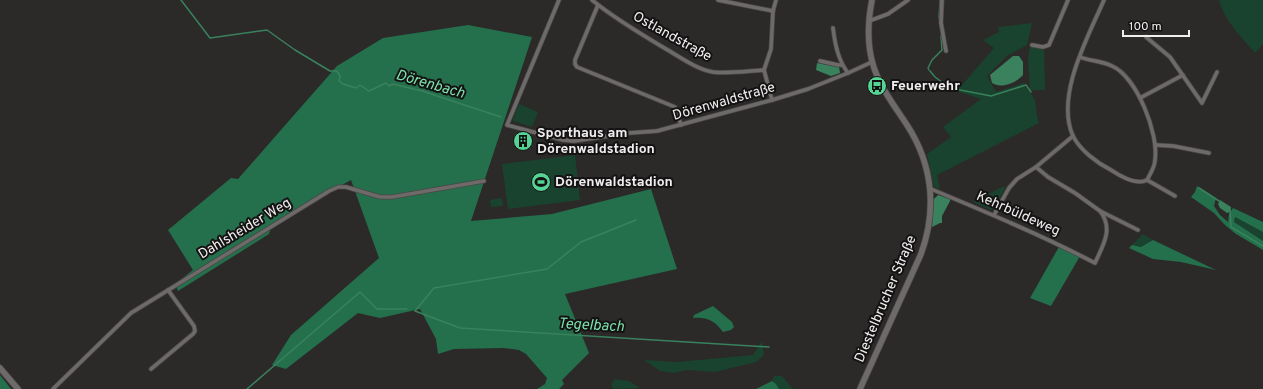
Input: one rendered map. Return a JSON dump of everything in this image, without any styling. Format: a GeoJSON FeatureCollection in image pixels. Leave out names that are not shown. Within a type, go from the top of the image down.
{"type":"FeatureCollection","features":[{"type":"Feature","properties":{"kind":"street","name":"Dörenwaldstraße"},"geometry":{"type":"LineString","coordinates":[[559,0],[507,125],[563,140],[574,141],[629,133],[657,132],[808,89],[848,74],[872,62]]}},
{"type":"Feature","properties":{"kind":"street","name":"Ostlandstraße"},"geometry":{"type":"LineString","coordinates":[[592,0],[651,40],[704,70],[724,72],[764,70]]}},
{"type":"Feature","properties":{"kind":"street"},"geometry":{"type":"LineString","coordinates":[[718,0],[773,11]]}},
{"type":"Feature","properties":{"kind":"street"},"geometry":{"type":"LineString","coordinates":[[772,100],[764,70],[771,49],[773,11],[776,0]]}},
{"type":"Feature","properties":{"kind":"street","name":"Diestelbrucher Straße"},"geometry":{"type":"LineString","coordinates":[[860,389],[921,254],[930,217],[931,189],[927,167],[921,150],[912,133],[883,88],[872,62],[869,21],[872,0]]}},
{"type":"Feature","properties":{"kind":"street"},"geometry":{"type":"LineString","coordinates":[[869,21],[888,14],[908,0]]}},
{"type":"Feature","properties":{"kind":"street"},"geometry":{"type":"LineString","coordinates":[[942,0],[941,23],[946,52]]}},
{"type":"Feature","properties":{"kind":"street"},"geometry":{"type":"LineString","coordinates":[[1032,45],[1043,47],[1048,45],[1068,0]]}},
{"type":"Feature","properties":{"kind":"street"},"geometry":{"type":"LineString","coordinates":[[1080,57],[1113,66],[1127,77],[1140,98],[1156,145],[1156,162],[1147,180],[1142,183],[1136,182],[1110,170],[1088,155],[1073,136],[1068,117],[1070,86],[1080,57],[1104,0]]}},
{"type":"Feature","properties":{"kind":"street"},"geometry":{"type":"LineString","coordinates":[[598,5],[575,60],[577,67],[675,107],[681,125]]}},
{"type":"Feature","properties":{"kind":"street"},"geometry":{"type":"LineString","coordinates":[[833,28],[836,47],[842,65],[848,74]]}},
{"type":"Feature","properties":{"kind":"street"},"geometry":{"type":"LineString","coordinates":[[1146,37],[1170,57],[1202,104],[1217,72]]}},
{"type":"Feature","properties":{"kind":"street"},"geometry":{"type":"LineString","coordinates":[[820,61],[838,66],[842,65]]}},
{"type":"Feature","properties":{"kind":"street"},"geometry":{"type":"LineString","coordinates":[[1140,98],[1183,75]]}},
{"type":"Feature","properties":{"kind":"street"},"geometry":{"type":"LineString","coordinates":[[994,215],[1009,188],[1017,179],[1036,168],[1073,136]]}},
{"type":"Feature","properties":{"kind":"street"},"geometry":{"type":"LineString","coordinates":[[1156,145],[1173,146],[1209,153]]}},
{"type":"Feature","properties":{"kind":"street"},"geometry":{"type":"LineString","coordinates":[[1036,168],[1100,211],[1138,230]]}},
{"type":"Feature","properties":{"kind":"street"},"geometry":{"type":"LineString","coordinates":[[1147,180],[1175,196]]}},
{"type":"Feature","properties":{"kind":"street","name":"Dahlsheider Weg"},"geometry":{"type":"LineString","coordinates":[[53,389],[126,316],[277,222],[338,187],[346,187],[380,197],[392,197],[484,181]]}},
{"type":"Feature","properties":{"kind":"street","name":"Kehrbüldeweg"},"geometry":{"type":"LineString","coordinates":[[931,189],[1057,243],[1095,263],[1106,239],[1106,218],[1100,211]]}},
{"type":"Feature","properties":{"kind":"street"},"geometry":{"type":"LineString","coordinates":[[151,369],[195,331],[194,326],[168,290]]}},
{"type":"Feature","properties":{"kind":"street"},"geometry":{"type":"LineString","coordinates":[[0,368],[18,389]]}},
{"type":"Feature","properties":{"kind":"shaded area"},"geometry":{"type":"Polygon","coordinates":[[[1219,0],[1263,0],[1263,44],[1255,53],[1229,22],[1219,0]]]}},
{"type":"Feature","properties":{"kind":"shaded area"},"geometry":{"type":"Polygon","coordinates":[[[1032,23],[1027,45],[1007,56],[987,76],[996,92],[1024,83],[1024,86],[1035,100],[1039,123],[937,175],[940,189],[934,187],[927,154],[951,137],[943,127],[981,99],[947,88],[935,77],[948,84],[962,85],[994,48],[983,40],[999,32],[998,27],[1032,23]]]}},
{"type":"Feature","properties":{"kind":"shaded area"},"geometry":{"type":"Polygon","coordinates":[[[468,25],[532,37],[471,221],[552,214],[651,189],[677,269],[565,294],[589,353],[562,380],[564,384],[559,389],[537,389],[545,384],[547,378],[526,354],[519,350],[504,348],[454,349],[438,354],[436,339],[420,309],[380,318],[358,313],[286,369],[272,365],[291,335],[379,258],[351,180],[272,224],[269,234],[178,291],[175,284],[193,270],[168,230],[231,178],[238,179],[337,66],[383,38],[468,25]]]}},
{"type":"Feature","properties":{"kind":"shaded area"},"geometry":{"type":"Polygon","coordinates":[[[1030,46],[1044,50],[1045,90],[1030,90],[1028,60],[1030,46]]]}},
{"type":"Feature","properties":{"kind":"shaded area"},"geometry":{"type":"Polygon","coordinates":[[[1013,56],[1019,56],[1023,62],[1023,75],[1008,84],[996,85],[992,83],[990,75],[1013,56]]]}},
{"type":"Feature","properties":{"kind":"shaded area"},"geometry":{"type":"Polygon","coordinates":[[[817,63],[839,67],[840,73],[831,76],[816,70],[817,63]]]}},
{"type":"Feature","properties":{"kind":"shaded area"},"geometry":{"type":"Polygon","coordinates":[[[519,104],[538,112],[532,127],[513,121],[519,104]]]}},
{"type":"Feature","properties":{"kind":"shaded area","name":"Dörenwaldstadion"},"geometry":{"type":"Polygon","coordinates":[[[575,155],[580,200],[508,209],[502,164],[575,155]]]}},
{"type":"Feature","properties":{"kind":"shaded area"},"geometry":{"type":"Polygon","coordinates":[[[1004,186],[1005,188],[994,209],[991,210],[973,202],[1004,186]]]}},
{"type":"Feature","properties":{"kind":"shaded area"},"geometry":{"type":"Polygon","coordinates":[[[1197,186],[1216,198],[1214,206],[1220,215],[1228,222],[1229,214],[1233,208],[1263,222],[1263,232],[1235,217],[1234,222],[1263,241],[1263,250],[1236,234],[1214,213],[1191,197],[1197,186]]]}},
{"type":"Feature","properties":{"kind":"shaded area"},"geometry":{"type":"Polygon","coordinates":[[[938,195],[950,199],[950,201],[942,216],[942,223],[932,227],[934,199],[938,195]]]}},
{"type":"Feature","properties":{"kind":"shaded area"},"geometry":{"type":"Polygon","coordinates":[[[502,198],[503,206],[491,207],[490,200],[502,198]]]}},
{"type":"Feature","properties":{"kind":"shaded area"},"geometry":{"type":"Polygon","coordinates":[[[1220,200],[1231,207],[1230,212],[1227,213],[1220,208],[1218,204],[1220,200]]]}},
{"type":"Feature","properties":{"kind":"shaded area"},"geometry":{"type":"Polygon","coordinates":[[[1235,217],[1263,232],[1263,241],[1234,223],[1235,217]]]}},
{"type":"Feature","properties":{"kind":"shaded area"},"geometry":{"type":"Polygon","coordinates":[[[1143,234],[1153,240],[1141,247],[1132,245],[1143,234]]]}},
{"type":"Feature","properties":{"kind":"shaded area"},"geometry":{"type":"Polygon","coordinates":[[[1153,240],[1216,270],[1181,262],[1153,259],[1129,248],[1132,245],[1141,247],[1153,240]]]}},
{"type":"Feature","properties":{"kind":"shaded area"},"geometry":{"type":"Polygon","coordinates":[[[1060,245],[1080,256],[1051,306],[1030,298],[1060,245]]]}},
{"type":"Feature","properties":{"kind":"shaded area"},"geometry":{"type":"Polygon","coordinates":[[[713,306],[732,322],[734,327],[731,330],[723,332],[714,322],[710,320],[693,318],[694,315],[713,306]]]}},
{"type":"Feature","properties":{"kind":"shaded area"},"geometry":{"type":"Polygon","coordinates":[[[762,341],[764,355],[756,362],[715,372],[687,370],[673,373],[660,371],[644,360],[677,362],[753,355],[762,341]]]}},
{"type":"Feature","properties":{"kind":"shaded area"},"geometry":{"type":"Polygon","coordinates":[[[0,375],[11,389],[0,389],[0,375]]]}},
{"type":"Feature","properties":{"kind":"shaded area"},"geometry":{"type":"Polygon","coordinates":[[[774,376],[782,376],[793,389],[779,389],[772,381],[774,376]]]}},
{"type":"Feature","properties":{"kind":"shaded area"},"geometry":{"type":"Polygon","coordinates":[[[615,379],[629,381],[640,388],[613,389],[611,384],[615,379]]]}},
{"type":"Feature","properties":{"kind":"shaded area"},"geometry":{"type":"Polygon","coordinates":[[[772,381],[779,389],[756,389],[772,381]]]}},
{"type":"Feature","properties":{"kind":"waterway","name":"Dörenbach"},"geometry":{"type":"LineString","coordinates":[[181,0],[210,38],[267,30],[295,50],[330,71],[337,71],[340,76],[339,81],[343,84],[356,88],[360,85],[369,91],[386,83],[389,86],[393,84],[422,91],[501,117]]}},
{"type":"Feature","properties":{"kind":"waterway"},"geometry":{"type":"LineString","coordinates":[[939,18],[940,0]]}},
{"type":"Feature","properties":{"kind":"waterway"},"geometry":{"type":"LineString","coordinates":[[929,70],[928,68],[932,60],[942,50],[941,36]]}},
{"type":"Feature","properties":{"kind":"waterway"},"geometry":{"type":"LineString","coordinates":[[930,71],[935,77],[950,88],[991,96],[1026,85],[1031,92]]}},
{"type":"Feature","properties":{"kind":"waterway"},"geometry":{"type":"LineString","coordinates":[[1199,188],[1219,201]]}},
{"type":"Feature","properties":{"kind":"waterway"},"geometry":{"type":"LineString","coordinates":[[1230,209],[1231,227],[1263,246]]}},
{"type":"Feature","properties":{"kind":"waterway","name":"Tegelbach"},"geometry":{"type":"LineString","coordinates":[[636,220],[581,242],[547,269],[434,288],[415,311],[460,328],[769,347]]}},
{"type":"Feature","properties":{"kind":"waterway","name":"Tegelbach"},"geometry":{"type":"LineString","coordinates":[[247,389],[360,292],[377,309],[407,309]]}},
{"type":"Feature","properties":{"kind":"place","name":"Feuerwehr"},"geometry":{"type":"Point","coordinates":[877,86]}},
{"type":"Feature","properties":{"kind":"place","name":"Sporthaus am Dörenwaldstadion"},"geometry":{"type":"Point","coordinates":[523,141]}},
{"type":"Feature","properties":{"kind":"place","name":"Dörenwaldstadion"},"geometry":{"type":"Point","coordinates":[541,182]}}]}
